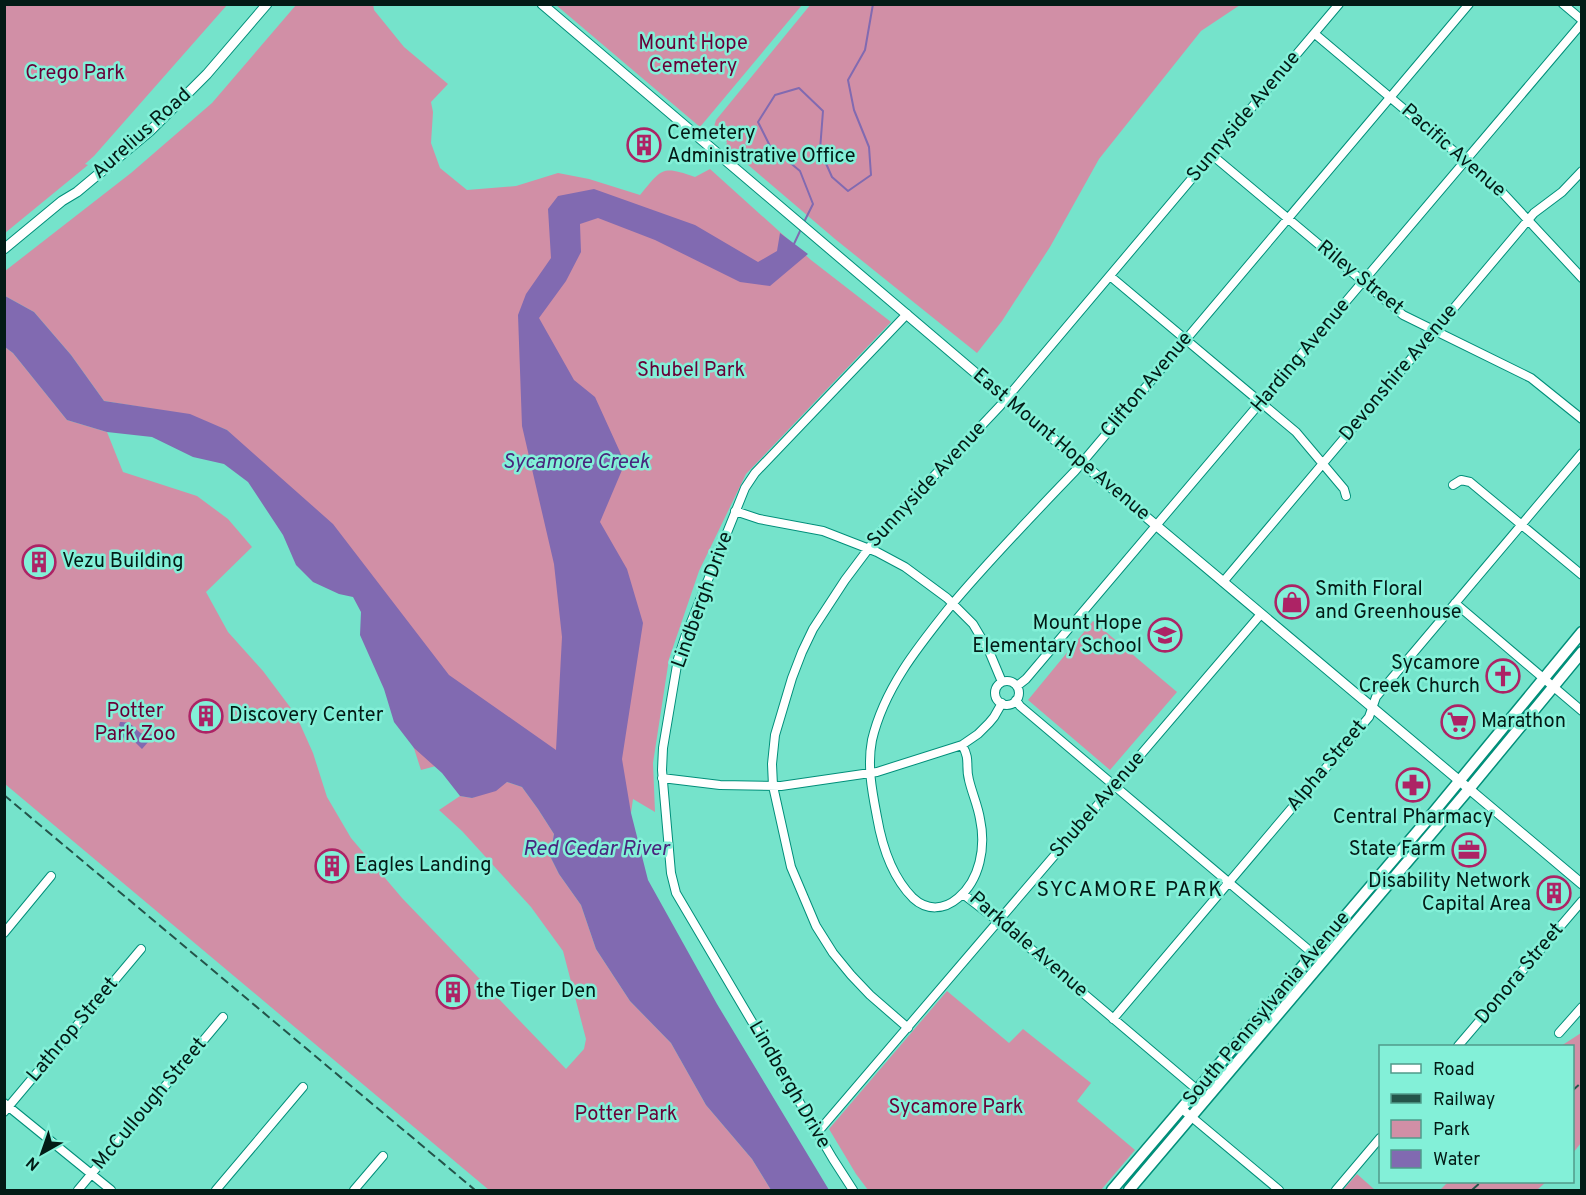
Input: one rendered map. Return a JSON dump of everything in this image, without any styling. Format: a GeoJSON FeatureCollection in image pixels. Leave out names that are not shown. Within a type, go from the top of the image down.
{"type":"FeatureCollection","features":[{"type":"Feature","properties":{"kind":"main road","name":"South Pennsylvania Avenue"},"geometry":{"type":"LineString","coordinates":[[1112,1191],[1460,781],[1581,633]]}},
{"type":"Feature","properties":{"kind":"main road","name":"South Pennsylvania Avenue"},"geometry":{"type":"LineString","coordinates":[[1129,1191],[1469,789],[1581,652]]}},
{"type":"Feature","properties":{"kind":"street","name":"Aurelius Road"},"geometry":{"type":"LineString","coordinates":[[4,249],[150,131],[207,74],[267,4]]}},
{"type":"Feature","properties":{"kind":"street","name":"East Mount Hope Avenue"},"geometry":{"type":"LineString","coordinates":[[542,4],[1581,884]]}},
{"type":"Feature","properties":{"kind":"street","name":"Sunnyside Avenue"},"geometry":{"type":"LineString","coordinates":[[908,1028],[850,975],[833,953],[816,926],[791,867],[773,786],[772,764],[775,735],[799,660],[813,629],[826,608],[881,532],[1006,399],[1339,4]]}},
{"type":"Feature","properties":{"kind":"street","name":"Clifton Avenue"},"geometry":{"type":"LineString","coordinates":[[963,894],[952,903],[942,907],[933,908],[917,901],[909,894],[890,863],[881,842],[870,774],[872,742],[879,717],[892,690],[918,648],[953,604],[1082,462],[1469,4]]}},
{"type":"Feature","properties":{"kind":"street"},"geometry":{"type":"LineString","coordinates":[[1563,4],[1581,22]]}},
{"type":"Feature","properties":{"kind":"street","name":"Harding Avenue"},"geometry":{"type":"LineString","coordinates":[[1017,686],[1026,680],[1157,526],[1581,22]]}},
{"type":"Feature","properties":{"kind":"street","name":"Pacific Avenue"},"geometry":{"type":"LineString","coordinates":[[1315,34],[1500,190],[1581,278]]}},
{"type":"Feature","properties":{"kind":"street","name":"Riley Street"},"geometry":{"type":"LineString","coordinates":[[1212,155],[1403,315],[1531,378],[1581,419]]}},
{"type":"Feature","properties":{"kind":"street","name":"Devonshire Avenue"},"geometry":{"type":"LineString","coordinates":[[1223,582],[1534,213],[1562,192],[1581,171]]}},
{"type":"Feature","properties":{"kind":"street"},"geometry":{"type":"LineString","coordinates":[[1110,276],[1296,432],[1344,489],[1346,496]]}},
{"type":"Feature","properties":{"kind":"street","name":"Lindbergh Drive"},"geometry":{"type":"LineString","coordinates":[[853,1191],[676,893],[671,873],[662,778],[663,748],[678,659],[745,488],[754,473],[907,314]]}},
{"type":"Feature","properties":{"kind":"street","name":"Alpha Street"},"geometry":{"type":"LineString","coordinates":[[1113,1019],[1369,717],[1376,697],[1581,453]]}},
{"type":"Feature","properties":{"kind":"street"},"geometry":{"type":"LineString","coordinates":[[1454,485],[1461,480],[1470,482],[1581,575]]}},
{"type":"Feature","properties":{"kind":"street"},"geometry":{"type":"LineString","coordinates":[[735,511],[759,519],[823,531],[868,548],[905,567],[953,604],[973,624],[989,651],[1002,682]]}},
{"type":"Feature","properties":{"kind":"street"},"geometry":{"type":"LineString","coordinates":[[1455,603],[1581,711]]}},
{"type":"Feature","properties":{"kind":"street","name":"Shubel Avenue"},"geometry":{"type":"LineString","coordinates":[[817,1133],[1261,614]]}},
{"type":"Feature","properties":{"kind":"street"},"geometry":{"type":"LineString","coordinates":[[1008,681],[1017,686],[1019,693],[1011,704],[998,700],[996,693],[998,685],[1002,682],[1008,681]]}},
{"type":"Feature","properties":{"kind":"street"},"geometry":{"type":"LineString","coordinates":[[1016,700],[1020,706],[1323,962]]}},
{"type":"Feature","properties":{"kind":"street"},"geometry":{"type":"LineString","coordinates":[[662,778],[720,785],[773,786],[805,784],[870,774],[962,745],[989,723],[1002,703]]}},
{"type":"Feature","properties":{"kind":"street","name":"Parkdale Avenue"},"geometry":{"type":"LineString","coordinates":[[962,745],[968,758],[968,777],[980,820],[982,842],[975,877],[963,894],[1207,1098]]}},
{"type":"Feature","properties":{"kind":"street"},"geometry":{"type":"LineString","coordinates":[[4,933],[51,876]]}},
{"type":"Feature","properties":{"kind":"street","name":"Donora Street"},"geometry":{"type":"LineString","coordinates":[[1460,1045],[1581,901]]}},
{"type":"Feature","properties":{"kind":"street","name":"Lathrop Street"},"geometry":{"type":"LineString","coordinates":[[6,1107],[141,949]]}},
{"type":"Feature","properties":{"kind":"street"},"geometry":{"type":"LineString","coordinates":[[1559,1033],[1581,1007]]}},
{"type":"Feature","properties":{"kind":"street","name":"McCullough Street"},"geometry":{"type":"LineString","coordinates":[[78,1191],[223,1017]]}},
{"type":"Feature","properties":{"kind":"street"},"geometry":{"type":"LineString","coordinates":[[216,1191],[303,1087]]}},
{"type":"Feature","properties":{"kind":"street"},"geometry":{"type":"LineString","coordinates":[[6,1107],[111,1191]]}},
{"type":"Feature","properties":{"kind":"street"},"geometry":{"type":"LineString","coordinates":[[1182,1109],[1279,1191]]}},
{"type":"Feature","properties":{"kind":"street"},"geometry":{"type":"LineString","coordinates":[[1336,1191],[1379,1139]]}},
{"type":"Feature","properties":{"kind":"street"},"geometry":{"type":"LineString","coordinates":[[354,1191],[383,1156]]}},
{"type":"Feature","properties":{"kind":"green space","name":"Crego Park"},"geometry":{"type":"Polygon","coordinates":[[[5,4],[227,5],[85,164],[88,165],[5,233],[5,4]]]}},
{"type":"Feature","properties":{"kind":"green space","name":"Shubel Park"},"geometry":{"type":"Polygon","coordinates":[[[373,4],[374,10],[404,47],[448,84],[431,102],[433,112],[431,143],[440,168],[467,190],[516,186],[558,173],[589,179],[640,195],[663,172],[675,171],[695,177],[710,169],[811,260],[891,322],[746,474],[699,571],[669,659],[653,763],[655,812],[633,799],[631,813],[447,763],[421,770],[379,640],[414,631],[227,430],[185,414],[104,401],[71,355],[34,312],[5,296],[5,271],[131,173],[212,103],[296,5],[373,4]]]}},
{"type":"Feature","properties":{"kind":"green space"},"geometry":{"type":"Polygon","coordinates":[[[811,4],[1240,5],[1201,31],[1099,159],[1050,247],[1002,321],[977,353],[835,239],[726,146],[727,142],[713,130],[716,120],[811,4]]]}},
{"type":"Feature","properties":{"kind":"green space","name":"Mount Hope Cemetery"},"geometry":{"type":"Polygon","coordinates":[[[556,5],[802,5],[700,127],[556,5]]]}},
{"type":"Feature","properties":{"kind":"green space","name":"Potter Park Zoo"},"geometry":{"type":"Polygon","coordinates":[[[5,347],[13,353],[67,420],[107,432],[123,472],[197,496],[228,519],[252,547],[206,592],[228,632],[263,671],[296,715],[313,753],[327,797],[351,838],[402,898],[566,1069],[584,1049],[586,1039],[563,951],[531,907],[462,831],[439,810],[460,796],[472,798],[507,782],[522,787],[554,834],[550,856],[559,874],[581,905],[596,949],[630,1001],[671,1043],[706,1105],[752,1159],[771,1190],[489,1190],[5,784],[5,347]]]}},
{"type":"Feature","properties":{"kind":"green space"},"geometry":{"type":"Polygon","coordinates":[[[1093,621],[1177,692],[1110,770],[1028,700],[1093,621]]]}},
{"type":"Feature","properties":{"kind":"green space","name":"Sycamore Park"},"geometry":{"type":"Polygon","coordinates":[[[947,991],[1009,1043],[1023,1029],[1091,1083],[1077,1101],[1135,1150],[1101,1190],[868,1190],[829,1129],[947,991]]]}},
{"type":"Feature","properties":{"kind":"green space"},"geometry":{"type":"Polygon","coordinates":[[[1581,1033],[1581,1143],[1574,1152],[1574,1045],[1563,1045],[1581,1033]]]}},
{"type":"Feature","properties":{"kind":"green space"},"geometry":{"type":"Polygon","coordinates":[[[1357,1174],[1375,1190],[1343,1190],[1357,1174]]]}},
{"type":"Feature","properties":{"kind":"green space"},"geometry":{"type":"Polygon","coordinates":[[[1447,1183],[1545,1183],[1537,1190],[1440,1190],[1447,1183]]]}},
{"type":"Feature","properties":{"kind":"water","name":"Red Cedar River"},"geometry":{"type":"Polygon","coordinates":[[[594,189],[695,225],[758,262],[777,251],[780,233],[808,254],[770,286],[740,282],[655,240],[598,218],[580,224],[581,252],[566,281],[539,318],[574,380],[595,397],[625,463],[600,522],[627,569],[643,623],[622,759],[631,813],[648,880],[717,1004],[829,1190],[771,1190],[752,1159],[706,1105],[671,1043],[630,1001],[596,949],[581,905],[559,874],[550,856],[554,834],[522,787],[507,782],[496,791],[472,798],[460,796],[442,773],[414,748],[394,722],[384,689],[360,635],[361,612],[353,597],[339,594],[313,582],[296,565],[283,535],[248,482],[224,464],[193,457],[152,437],[107,432],[67,420],[13,353],[5,347],[5,296],[34,312],[71,355],[104,401],[190,414],[227,430],[333,524],[449,675],[556,750],[562,637],[554,564],[522,426],[518,315],[526,294],[551,258],[548,209],[558,196],[594,189]]]}},
{"type":"Feature","properties":{"kind":"water"},"geometry":{"type":"Polygon","coordinates":[[[120,722],[130,724],[142,734],[152,734],[154,737],[152,741],[149,741],[142,749],[133,740],[125,741],[120,722]]]}},
{"type":"Feature","properties":{"kind":"waterway","name":"Sycamore Creek"},"geometry":{"type":"LineString","coordinates":[[803,224],[813,204],[800,171],[770,146],[758,122],[775,95],[799,88],[823,111],[820,150],[832,177],[848,191],[871,175],[869,147],[854,110],[848,80],[865,50],[873,4]]}},
{"type":"Feature","properties":{"kind":"waterway","name":"Sycamore Creek"},"geometry":{"type":"LineString","coordinates":[[793,246],[801,229]]}},
{"type":"Feature","properties":{"kind":"railway"},"geometry":{"type":"LineString","coordinates":[[4,795],[475,1190]]}},
{"type":"Feature","properties":{"kind":"railway"},"geometry":{"type":"LineString","coordinates":[[1574,1089],[1582,1082]]}},
{"type":"Feature","properties":{"kind":"railway"},"geometry":{"type":"LineString","coordinates":[[1472,1190],[1480,1183]]}},
{"type":"Feature","properties":{"kind":"place","name":"Cemetery Administrative Office"},"geometry":{"type":"Point","coordinates":[644,145]}},
{"type":"Feature","properties":{"kind":"place","name":"Vezu Building"},"geometry":{"type":"Point","coordinates":[39,562]}},
{"type":"Feature","properties":{"kind":"place","name":"Smith Floral and Greenhouse"},"geometry":{"type":"Point","coordinates":[1292,602]}},
{"type":"Feature","properties":{"kind":"place","name":"Mount Hope Elementary School"},"geometry":{"type":"Point","coordinates":[1165,635]}},
{"type":"Feature","properties":{"kind":"place","name":"Sycamore Creek Church"},"geometry":{"type":"Point","coordinates":[1503,676]}},
{"type":"Feature","properties":{"kind":"place","name":"Discovery Center"},"geometry":{"type":"Point","coordinates":[206,716]}},
{"type":"Feature","properties":{"kind":"place","name":"Marathon"},"geometry":{"type":"Point","coordinates":[1458,722]}},
{"type":"Feature","properties":{"kind":"place","name":"Central Pharmacy"},"geometry":{"type":"Point","coordinates":[1413,785]}},
{"type":"Feature","properties":{"kind":"place","name":"State Farm"},"geometry":{"type":"Point","coordinates":[1469,850]}},
{"type":"Feature","properties":{"kind":"place","name":"Eagles Landing"},"geometry":{"type":"Point","coordinates":[332,866]}},
{"type":"Feature","properties":{"kind":"place","name":"Disability Network Capital Area"},"geometry":{"type":"Point","coordinates":[1554,893]}},
{"type":"Feature","properties":{"kind":"place","name":"the Tiger Den"},"geometry":{"type":"Point","coordinates":[453,992]}},
{"type":"Feature","properties":{"kind":"district","name":"SYCAMORE PARK"},"geometry":{"type":"Point","coordinates":[1130,890]}},
{"type":"Feature","properties":{"kind":"park label","name":"Potter Park"},"geometry":{"type":"Point","coordinates":[626,1115]}}]}
